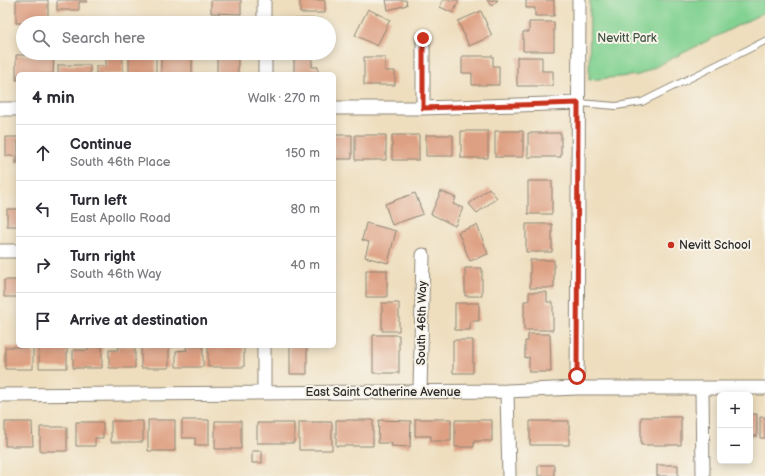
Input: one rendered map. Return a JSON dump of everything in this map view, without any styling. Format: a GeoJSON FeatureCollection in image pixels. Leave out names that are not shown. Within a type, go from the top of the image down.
{"type":"FeatureCollection","features":[{"type":"Feature","properties":{"kind":"street"},"geometry":{"type":"LineString","coordinates":[[264,0],[264,16]]}},
{"type":"Feature","properties":{"kind":"street"},"geometry":{"type":"LineString","coordinates":[[577,388],[578,0]]}},
{"type":"Feature","properties":{"kind":"street"},"geometry":{"type":"LineString","coordinates":[[423,38],[423,108]]}},
{"type":"Feature","properties":{"kind":"street"},"geometry":{"type":"LineString","coordinates":[[265,60],[265,72]]}},
{"type":"Feature","properties":{"kind":"street"},"geometry":{"type":"LineString","coordinates":[[336,108],[423,108],[578,103]]}},
{"type":"Feature","properties":{"kind":"street"},"geometry":{"type":"LineString","coordinates":[[0,109],[16,109]]}},
{"type":"Feature","properties":{"kind":"street"},"geometry":{"type":"LineString","coordinates":[[0,251],[16,251]]}},
{"type":"Feature","properties":{"kind":"street","name":"South 46th Way"},"geometry":{"type":"LineString","coordinates":[[420,391],[423,255]]}},
{"type":"Feature","properties":{"kind":"street"},"geometry":{"type":"LineString","coordinates":[[264,348],[264,393]]}},
{"type":"Feature","properties":{"kind":"street","name":"East Saint Catherine Avenue"},"geometry":{"type":"LineString","coordinates":[[0,395],[507,391],[577,388],[765,388]]}},
{"type":"Feature","properties":{"kind":"street"},"geometry":{"type":"LineString","coordinates":[[702,388],[703,476]]}},
{"type":"Feature","properties":{"kind":"street"},"geometry":{"type":"LineString","coordinates":[[507,391],[509,476]]}},
{"type":"Feature","properties":{"kind":"lane"},"geometry":{"type":"LineString","coordinates":[[578,103],[616,106],[642,102],[765,41]]}},
{"type":"Feature","properties":{"kind":"green space","name":"Nevitt Park"},"geometry":{"type":"Polygon","coordinates":[[[590,0],[765,0],[765,12],[639,75],[589,80],[590,0]]]}},
{"type":"Feature","properties":{"kind":"building"},"geometry":{"type":"Polygon","coordinates":[[[16,0],[48,0],[48,16],[16,16],[16,0]]]}},
{"type":"Feature","properties":{"kind":"building"},"geometry":{"type":"Polygon","coordinates":[[[57,0],[87,0],[87,2],[79,2],[79,10],[57,10],[57,0]]]}},
{"type":"Feature","properties":{"kind":"building"},"geometry":{"type":"Polygon","coordinates":[[[211,0],[241,0],[241,14],[211,13],[211,0]]]}},
{"type":"Feature","properties":{"kind":"building"},"geometry":{"type":"Polygon","coordinates":[[[300,0],[325,0],[325,13],[300,13],[300,0]]]}},
{"type":"Feature","properties":{"kind":"building"},"geometry":{"type":"Polygon","coordinates":[[[386,0],[406,0],[407,5],[388,10],[386,0]]]}},
{"type":"Feature","properties":{"kind":"building"},"geometry":{"type":"Polygon","coordinates":[[[443,0],[459,0],[453,13],[440,7],[443,0]]]}},
{"type":"Feature","properties":{"kind":"building"},"geometry":{"type":"Polygon","coordinates":[[[487,0],[498,0],[492,6],[487,0]]]}},
{"type":"Feature","properties":{"kind":"building"},"geometry":{"type":"Polygon","coordinates":[[[526,0],[554,0],[554,16],[535,16],[535,8],[526,8],[526,0]]]}},
{"type":"Feature","properties":{"kind":"building"},"geometry":{"type":"Polygon","coordinates":[[[368,9],[390,20],[377,46],[355,35],[368,9]]]}},
{"type":"Feature","properties":{"kind":"building"},"geometry":{"type":"Polygon","coordinates":[[[481,11],[492,36],[469,46],[458,21],[481,11]]]}},
{"type":"Feature","properties":{"kind":"building"},"geometry":{"type":"Polygon","coordinates":[[[529,22],[554,22],[554,51],[523,51],[523,32],[529,32],[529,22]]]}},
{"type":"Feature","properties":{"kind":"building"},"geometry":{"type":"Polygon","coordinates":[[[462,56],[493,56],[493,66],[499,66],[499,85],[472,85],[472,73],[462,73],[462,56]]]}},
{"type":"Feature","properties":{"kind":"building"},"geometry":{"type":"Polygon","coordinates":[[[364,57],[385,57],[385,71],[395,71],[395,85],[364,85],[364,57]]]}},
{"type":"Feature","properties":{"kind":"building"},"geometry":{"type":"Polygon","coordinates":[[[517,57],[542,57],[542,71],[553,71],[553,86],[517,86],[517,57]]]}},
{"type":"Feature","properties":{"kind":"building"},"geometry":{"type":"Polygon","coordinates":[[[16,60],[54,60],[53,72],[16,72],[16,60]]]}},
{"type":"Feature","properties":{"kind":"building"},"geometry":{"type":"Polygon","coordinates":[[[106,60],[123,60],[123,72],[96,72],[96,66],[106,66],[106,60]]]}},
{"type":"Feature","properties":{"kind":"building"},"geometry":{"type":"Polygon","coordinates":[[[129,60],[156,60],[156,72],[129,72],[129,60]]]}},
{"type":"Feature","properties":{"kind":"building"},"geometry":{"type":"Polygon","coordinates":[[[161,60],[192,60],[192,72],[161,72],[161,60]]]}},
{"type":"Feature","properties":{"kind":"building"},"geometry":{"type":"Polygon","coordinates":[[[217,60],[238,60],[238,72],[217,72],[217,60]]]}},
{"type":"Feature","properties":{"kind":"building"},"geometry":{"type":"Polygon","coordinates":[[[294,60],[312,60],[312,67],[318,67],[318,72],[294,72],[294,60]]]}},
{"type":"Feature","properties":{"kind":"building"},"geometry":{"type":"Polygon","coordinates":[[[58,65],[90,65],[90,72],[58,72],[58,65]]]}},
{"type":"Feature","properties":{"kind":"building"},"geometry":{"type":"Polygon","coordinates":[[[461,131],[488,131],[488,158],[461,158],[461,131]]]}},
{"type":"Feature","properties":{"kind":"building"},"geometry":{"type":"Polygon","coordinates":[[[495,131],[523,131],[523,157],[495,157],[495,131]]]}},
{"type":"Feature","properties":{"kind":"building"},"geometry":{"type":"Polygon","coordinates":[[[528,133],[561,133],[561,157],[528,157],[528,133]]]}},
{"type":"Feature","properties":{"kind":"building"},"geometry":{"type":"Polygon","coordinates":[[[336,135],[352,135],[352,159],[336,159],[336,135]]]}},
{"type":"Feature","properties":{"kind":"building"},"geometry":{"type":"Polygon","coordinates":[[[355,135],[386,135],[386,160],[355,160],[355,135]]]}},
{"type":"Feature","properties":{"kind":"building"},"geometry":{"type":"Polygon","coordinates":[[[392,135],[419,135],[419,160],[392,160],[392,135]]]}},
{"type":"Feature","properties":{"kind":"building"},"geometry":{"type":"Polygon","coordinates":[[[426,135],[453,135],[453,156],[426,156],[426,135]]]}},
{"type":"Feature","properties":{"kind":"building"},"geometry":{"type":"Polygon","coordinates":[[[6,137],[16,137],[16,156],[6,156],[6,137]]]}},
{"type":"Feature","properties":{"kind":"building"},"geometry":{"type":"Polygon","coordinates":[[[528,181],[552,181],[552,214],[528,214],[528,181]]]}},
{"type":"Feature","properties":{"kind":"building"},"geometry":{"type":"Polygon","coordinates":[[[489,188],[497,198],[477,213],[469,204],[489,188]]]}},
{"type":"Feature","properties":{"kind":"building"},"geometry":{"type":"Polygon","coordinates":[[[441,191],[456,198],[453,204],[463,208],[455,226],[431,214],[441,191]]]}},
{"type":"Feature","properties":{"kind":"building"},"geometry":{"type":"Polygon","coordinates":[[[415,193],[423,214],[392,225],[385,204],[415,193]]]}},
{"type":"Feature","properties":{"kind":"building"},"geometry":{"type":"Polygon","coordinates":[[[7,209],[16,209],[16,226],[7,226],[7,209]]]}},
{"type":"Feature","properties":{"kind":"building"},"geometry":{"type":"Polygon","coordinates":[[[366,223],[396,231],[388,263],[365,257],[369,242],[362,240],[366,223]]]}},
{"type":"Feature","properties":{"kind":"building"},"geometry":{"type":"Polygon","coordinates":[[[526,224],[552,224],[552,252],[526,252],[526,224]]]}},
{"type":"Feature","properties":{"kind":"building"},"geometry":{"type":"Polygon","coordinates":[[[477,225],[488,254],[470,261],[458,232],[477,225]]]}},
{"type":"Feature","properties":{"kind":"building"},"geometry":{"type":"Polygon","coordinates":[[[530,260],[554,260],[554,288],[530,288],[530,260]]]}},
{"type":"Feature","properties":{"kind":"building"},"geometry":{"type":"Polygon","coordinates":[[[465,268],[482,268],[482,296],[465,296],[465,268]]]}},
{"type":"Feature","properties":{"kind":"building"},"geometry":{"type":"Polygon","coordinates":[[[366,270],[387,270],[387,297],[366,297],[366,270]]]}},
{"type":"Feature","properties":{"kind":"building"},"geometry":{"type":"Polygon","coordinates":[[[4,280],[16,280],[16,297],[4,297],[4,280]]]}},
{"type":"Feature","properties":{"kind":"building"},"geometry":{"type":"Polygon","coordinates":[[[529,292],[547,292],[547,302],[553,302],[553,330],[524,330],[524,301],[529,301],[529,292]]]}},
{"type":"Feature","properties":{"kind":"building"},"geometry":{"type":"Polygon","coordinates":[[[382,303],[399,303],[399,331],[382,331],[382,303]]]}},
{"type":"Feature","properties":{"kind":"building"},"geometry":{"type":"Polygon","coordinates":[[[455,303],[479,303],[479,321],[470,321],[470,330],[455,330],[455,303]]]}},
{"type":"Feature","properties":{"kind":"building"},"geometry":{"type":"Polygon","coordinates":[[[528,334],[550,334],[551,372],[529,372],[529,357],[525,358],[525,341],[528,341],[528,334]]]}},
{"type":"Feature","properties":{"kind":"building"},"geometry":{"type":"Polygon","coordinates":[[[373,335],[399,335],[399,373],[373,373],[373,335]]]}},
{"type":"Feature","properties":{"kind":"building"},"geometry":{"type":"Polygon","coordinates":[[[453,340],[473,340],[473,373],[453,373],[453,340]]]}},
{"type":"Feature","properties":{"kind":"building"},"geometry":{"type":"Polygon","coordinates":[[[5,347],[33,348],[33,369],[5,369],[5,347]]]}},
{"type":"Feature","properties":{"kind":"building"},"geometry":{"type":"Polygon","coordinates":[[[39,348],[67,348],[67,368],[39,368],[39,348]]]}},
{"type":"Feature","properties":{"kind":"building"},"geometry":{"type":"Polygon","coordinates":[[[88,348],[102,348],[102,368],[73,368],[73,350],[88,350],[88,348]]]}},
{"type":"Feature","properties":{"kind":"building"},"geometry":{"type":"Polygon","coordinates":[[[118,348],[135,348],[135,368],[109,368],[109,350],[118,350],[118,348]]]}},
{"type":"Feature","properties":{"kind":"building"},"geometry":{"type":"Polygon","coordinates":[[[141,348],[169,348],[169,368],[141,368],[141,348]]]}},
{"type":"Feature","properties":{"kind":"building"},"geometry":{"type":"Polygon","coordinates":[[[186,348],[203,348],[203,367],[176,367],[176,351],[187,350],[186,348]]]}},
{"type":"Feature","properties":{"kind":"building"},"geometry":{"type":"Polygon","coordinates":[[[208,348],[244,348],[244,367],[208,367],[208,348]]]}},
{"type":"Feature","properties":{"kind":"building"},"geometry":{"type":"Polygon","coordinates":[[[290,348],[307,348],[307,374],[290,374],[290,348]]]}},
{"type":"Feature","properties":{"kind":"building"},"geometry":{"type":"Polygon","coordinates":[[[753,414],[757,414],[757,436],[753,436],[753,414]]]}},
{"type":"Feature","properties":{"kind":"building"},"geometry":{"type":"Polygon","coordinates":[[[641,417],[681,417],[681,445],[641,445],[641,417]]]}},
{"type":"Feature","properties":{"kind":"building"},"geometry":{"type":"Polygon","coordinates":[[[760,417],[765,417],[765,438],[760,438],[760,417]]]}},
{"type":"Feature","properties":{"kind":"building"},"geometry":{"type":"Polygon","coordinates":[[[415,419],[451,419],[451,441],[431,441],[431,436],[415,436],[415,419]]]}},
{"type":"Feature","properties":{"kind":"building"},"geometry":{"type":"Polygon","coordinates":[[[148,420],[175,420],[175,451],[148,451],[148,420]]]}},
{"type":"Feature","properties":{"kind":"building"},"geometry":{"type":"Polygon","coordinates":[[[182,420],[209,420],[209,445],[195,445],[195,438],[182,438],[182,420]]]}},
{"type":"Feature","properties":{"kind":"building"},"geometry":{"type":"Polygon","coordinates":[[[336,420],[373,420],[373,446],[336,446],[336,420]]]}},
{"type":"Feature","properties":{"kind":"building"},"geometry":{"type":"Polygon","coordinates":[[[379,420],[411,421],[410,447],[391,446],[392,443],[378,443],[379,420]]]}},
{"type":"Feature","properties":{"kind":"building"},"geometry":{"type":"Polygon","coordinates":[[[455,420],[492,420],[492,441],[474,441],[474,447],[455,447],[455,420]]]}},
{"type":"Feature","properties":{"kind":"building"},"geometry":{"type":"Polygon","coordinates":[[[111,421],[143,421],[143,442],[111,442],[111,421]]]}},
{"type":"Feature","properties":{"kind":"building"},"geometry":{"type":"Polygon","coordinates":[[[215,421],[241,421],[241,449],[215,449],[215,421]]]}},
{"type":"Feature","properties":{"kind":"building"},"geometry":{"type":"Polygon","coordinates":[[[530,421],[569,421],[569,445],[530,445],[530,421]]]}},
{"type":"Feature","properties":{"kind":"building"},"geometry":{"type":"Polygon","coordinates":[[[5,422],[32,422],[33,446],[5,446],[5,422]]]}},
{"type":"Feature","properties":{"kind":"building"},"geometry":{"type":"Polygon","coordinates":[[[76,422],[103,422],[103,438],[95,438],[95,446],[76,446],[76,422]]]}},
{"type":"Feature","properties":{"kind":"building"},"geometry":{"type":"Polygon","coordinates":[[[299,422],[332,422],[332,450],[299,450],[299,422]]]}},
{"type":"Feature","properties":{"kind":"building"},"geometry":{"type":"Polygon","coordinates":[[[257,423],[294,423],[294,443],[257,443],[257,423]]]}},
{"type":"Feature","properties":{"kind":"building"},"geometry":{"type":"Polygon","coordinates":[[[40,427],[67,427],[67,451],[40,451],[40,427]]]}},
{"type":"Feature","properties":{"kind":"building"},"geometry":{"type":"Polygon","coordinates":[[[252,451],[262,451],[262,463],[252,463],[252,451]]]}},
{"type":"Feature","properties":{"kind":"building"},"geometry":{"type":"Polygon","coordinates":[[[538,465],[554,465],[554,476],[538,476],[538,465]]]}},
{"type":"Feature","properties":{"kind":"building"},"geometry":{"type":"Polygon","coordinates":[[[657,465],[678,465],[678,476],[657,476],[657,465]]]}},
{"type":"Feature","properties":{"kind":"place","name":"Nevitt School"},"geometry":{"type":"Point","coordinates":[671,245]}},
{"type":"Feature","properties":{"kind":"route"},"geometry":{"type":"LineString","coordinates":[[423,38],[423,108],[578,103],[577,376]]}}]}
